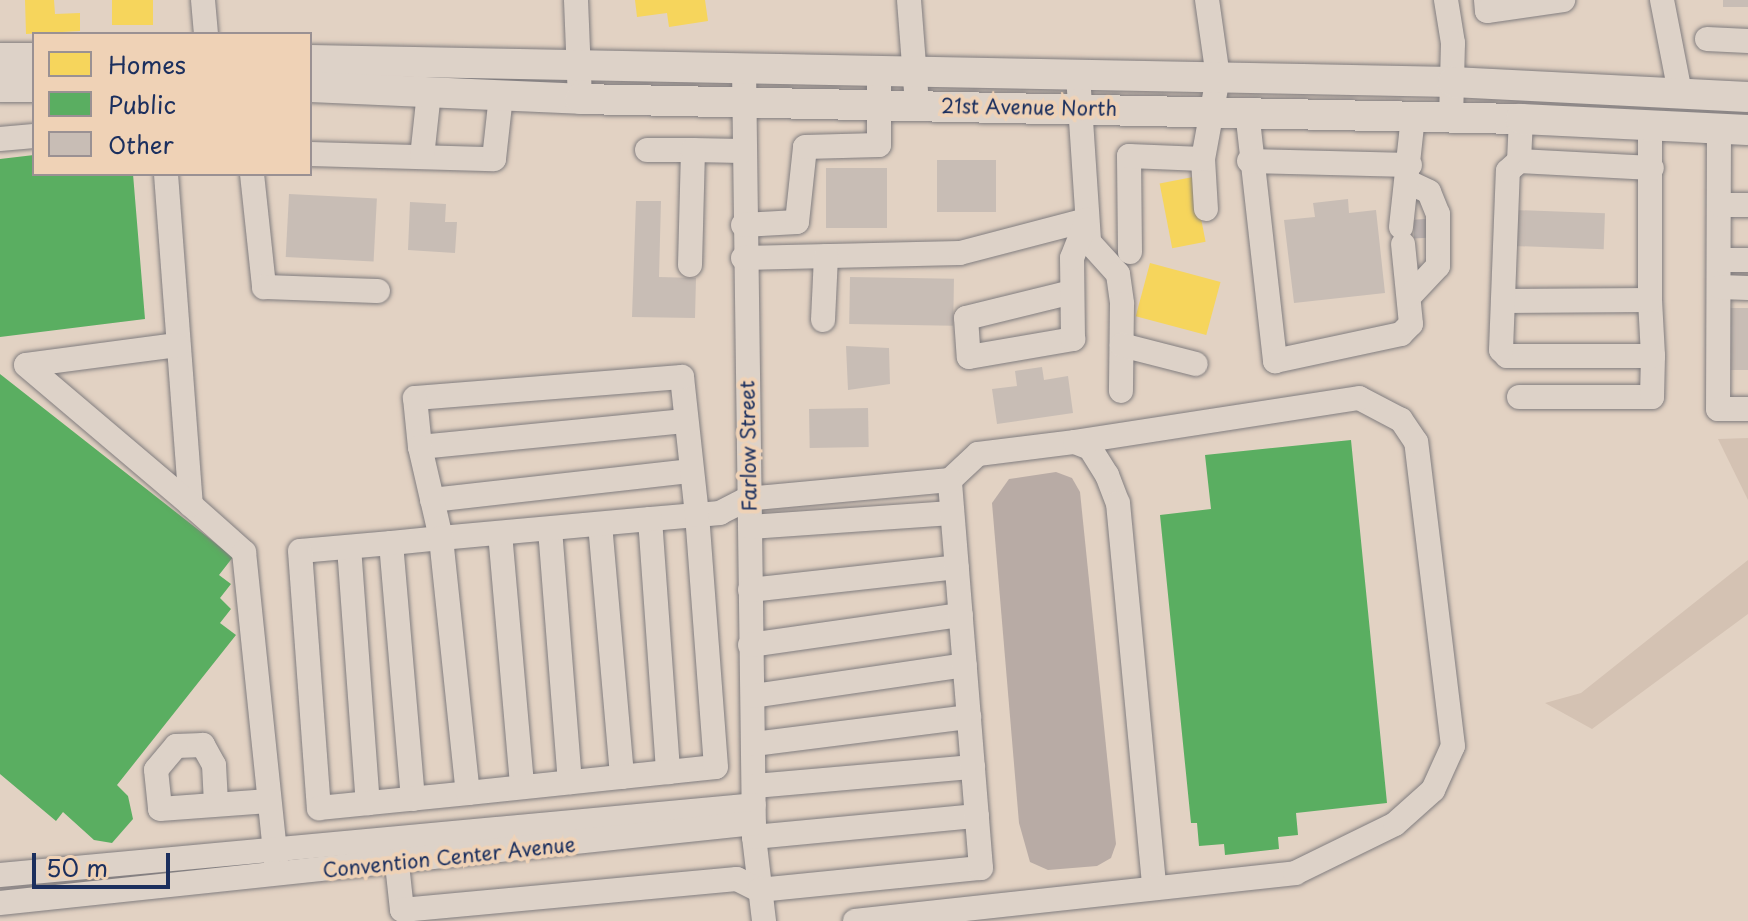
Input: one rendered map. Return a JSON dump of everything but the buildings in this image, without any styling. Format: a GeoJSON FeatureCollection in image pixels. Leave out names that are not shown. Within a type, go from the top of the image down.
{"type":"FeatureCollection","features":[{"type":"Feature","properties":{"kind":"main road"},"geometry":{"type":"LineString","coordinates":[[0,58],[32,58]]}},
{"type":"Feature","properties":{"kind":"main road","name":"21st Avenue North"},"geometry":{"type":"LineString","coordinates":[[312,60],[1453,82],[1748,97]]}},
{"type":"Feature","properties":{"kind":"main road"},"geometry":{"type":"LineString","coordinates":[[0,87],[32,87]]}},
{"type":"Feature","properties":{"kind":"main road","name":"21st Avenue North"},"geometry":{"type":"LineString","coordinates":[[312,87],[580,99],[1521,119],[1734,130]]}},
{"type":"Feature","properties":{"kind":"street"},"geometry":{"type":"LineString","coordinates":[[203,0],[206,32]]}},
{"type":"Feature","properties":{"kind":"street"},"geometry":{"type":"LineString","coordinates":[[576,0],[580,99]]}},
{"type":"Feature","properties":{"kind":"street"},"geometry":{"type":"LineString","coordinates":[[909,0],[919,72],[917,104]]}},
{"type":"Feature","properties":{"kind":"street"},"geometry":{"type":"LineString","coordinates":[[1206,209],[1203,159],[1218,77],[1207,0]]}},
{"type":"Feature","properties":{"kind":"street"},"geometry":{"type":"LineString","coordinates":[[1451,118],[1453,82],[1448,9],[1563,0]]}},
{"type":"Feature","properties":{"kind":"street"},"geometry":{"type":"LineString","coordinates":[[1662,0],[1680,93]]}},
{"type":"Feature","properties":{"kind":"street"},"geometry":{"type":"LineString","coordinates":[[1707,39],[1748,41]]}},
{"type":"Feature","properties":{"kind":"street","name":"Farlow Street"},"geometry":{"type":"LineString","coordinates":[[744,68],[740,102],[750,645],[754,813],[764,921]]}},
{"type":"Feature","properties":{"kind":"street"},"geometry":{"type":"LineString","coordinates":[[743,225],[797,222],[805,147],[879,145],[879,71]]}},
{"type":"Feature","properties":{"kind":"street"},"geometry":{"type":"LineString","coordinates":[[1078,75],[1077,108],[1087,220],[1096,255],[1118,274],[1121,391]]}},
{"type":"Feature","properties":{"kind":"street"},"geometry":{"type":"LineString","coordinates":[[422,157],[429,93]]}},
{"type":"Feature","properties":{"kind":"street"},"geometry":{"type":"LineString","coordinates":[[312,154],[494,159],[501,96]]}},
{"type":"Feature","properties":{"kind":"street"},"geometry":{"type":"LineString","coordinates":[[1247,111],[1249,161],[1275,361],[1394,338],[1411,324],[1409,174],[1413,116]]}},
{"type":"Feature","properties":{"kind":"street"},"geometry":{"type":"LineString","coordinates":[[1521,119],[1519,161],[1508,171],[1501,350],[1507,356],[1653,356]]}},
{"type":"Feature","properties":{"kind":"street"},"geometry":{"type":"LineString","coordinates":[[1519,397],[1652,397],[1650,126]]}},
{"type":"Feature","properties":{"kind":"street"},"geometry":{"type":"LineString","coordinates":[[1734,130],[1720,205],[1718,409],[1748,409]]}},
{"type":"Feature","properties":{"kind":"street"},"geometry":{"type":"LineString","coordinates":[[0,139],[32,136]]}},
{"type":"Feature","properties":{"kind":"street"},"geometry":{"type":"LineString","coordinates":[[647,150],[742,151]]}},
{"type":"Feature","properties":{"kind":"street"},"geometry":{"type":"LineString","coordinates":[[690,265],[693,150]]}},
{"type":"Feature","properties":{"kind":"street"},"geometry":{"type":"LineString","coordinates":[[1130,252],[1129,156],[1203,159]]}},
{"type":"Feature","properties":{"kind":"street"},"geometry":{"type":"LineString","coordinates":[[1249,161],[1409,174],[1429,192],[1438,214],[1438,266],[1432,278],[1409,297]]}},
{"type":"Feature","properties":{"kind":"street"},"geometry":{"type":"LineString","coordinates":[[1519,161],[1652,168]]}},
{"type":"Feature","properties":{"kind":"street"},"geometry":{"type":"LineString","coordinates":[[166,176],[191,505]]}},
{"type":"Feature","properties":{"kind":"street"},"geometry":{"type":"LineString","coordinates":[[252,176],[264,287],[378,291]]}},
{"type":"Feature","properties":{"kind":"street"},"geometry":{"type":"LineString","coordinates":[[1720,205],[1748,205]]}},
{"type":"Feature","properties":{"kind":"street"},"geometry":{"type":"LineString","coordinates":[[743,258],[960,253],[1087,220]]}},
{"type":"Feature","properties":{"kind":"street"},"geometry":{"type":"LineString","coordinates":[[1072,292],[966,318],[969,357],[1073,339],[1072,258],[1087,220]]}},
{"type":"Feature","properties":{"kind":"street"},"geometry":{"type":"LineString","coordinates":[[823,320],[826,256]]}},
{"type":"Feature","properties":{"kind":"street"},"geometry":{"type":"LineString","coordinates":[[1720,260],[1748,260]]}},
{"type":"Feature","properties":{"kind":"street"},"geometry":{"type":"LineString","coordinates":[[1720,287],[1748,288]]}},
{"type":"Feature","properties":{"kind":"street"},"geometry":{"type":"LineString","coordinates":[[1503,301],[1650,300]]}},
{"type":"Feature","properties":{"kind":"street"},"geometry":{"type":"LineString","coordinates":[[177,345],[26,365],[244,552],[279,876]]}},
{"type":"Feature","properties":{"kind":"street"},"geometry":{"type":"LineString","coordinates":[[1122,345],[1196,364]]}},
{"type":"Feature","properties":{"kind":"street"},"geometry":{"type":"LineString","coordinates":[[468,793],[441,538],[420,447],[415,398],[682,377],[697,515],[716,767],[413,799],[319,808],[300,551],[441,538],[550,529],[650,519],[697,515],[720,513],[747,499],[950,480],[978,454],[1359,398],[1401,420],[1416,442],[1453,746],[1433,790],[1395,824],[1295,873],[855,921]]}},
{"type":"Feature","properties":{"kind":"street"},"geometry":{"type":"LineString","coordinates":[[420,447],[685,421]]}},
{"type":"Feature","properties":{"kind":"street"},"geometry":{"type":"LineString","coordinates":[[1075,442],[1090,448],[1118,503],[1154,886]]}},
{"type":"Feature","properties":{"kind":"street"},"geometry":{"type":"LineString","coordinates":[[432,500],[691,471]]}},
{"type":"Feature","properties":{"kind":"street"},"geometry":{"type":"LineString","coordinates":[[397,864],[402,910],[737,879],[759,890],[981,868],[950,480]]}},
{"type":"Feature","properties":{"kind":"street"},"geometry":{"type":"LineString","coordinates":[[750,527],[952,513]]}},
{"type":"Feature","properties":{"kind":"street"},"geometry":{"type":"LineString","coordinates":[[650,519],[668,772]]}},
{"type":"Feature","properties":{"kind":"street"},"geometry":{"type":"LineString","coordinates":[[600,524],[622,777]]}},
{"type":"Feature","properties":{"kind":"street"},"geometry":{"type":"LineString","coordinates":[[550,529],[570,782]]}},
{"type":"Feature","properties":{"kind":"street"},"geometry":{"type":"LineString","coordinates":[[500,533],[522,787]]}},
{"type":"Feature","properties":{"kind":"street"},"geometry":{"type":"LineString","coordinates":[[391,543],[413,799]]}},
{"type":"Feature","properties":{"kind":"street"},"geometry":{"type":"LineString","coordinates":[[349,547],[368,803]]}},
{"type":"Feature","properties":{"kind":"street"},"geometry":{"type":"LineString","coordinates":[[750,590],[957,567]]}},
{"type":"Feature","properties":{"kind":"street"},"geometry":{"type":"LineString","coordinates":[[750,645],[961,615]]}},
{"type":"Feature","properties":{"kind":"street"},"geometry":{"type":"LineString","coordinates":[[753,696],[965,665]]}},
{"type":"Feature","properties":{"kind":"street"},"geometry":{"type":"LineString","coordinates":[[754,744],[969,717]]}},
{"type":"Feature","properties":{"kind":"street"},"geometry":{"type":"LineString","coordinates":[[754,813],[973,767]]}},
{"type":"Feature","properties":{"kind":"street"},"geometry":{"type":"LineString","coordinates":[[216,803],[269,801]]}},
{"type":"Feature","properties":{"kind":"street"},"geometry":{"type":"LineString","coordinates":[[754,813],[977,816]]}},
{"type":"Feature","properties":{"kind":"street","name":"Convention Center Avenue"},"geometry":{"type":"LineString","coordinates":[[0,875],[274,847],[754,813]]}},
{"type":"Feature","properties":{"kind":"street","name":"Convention Center Avenue"},"geometry":{"type":"LineString","coordinates":[[0,903],[397,864],[754,813]]}},
{"type":"Feature","properties":{"kind":"shaded area"},"geometry":{"type":"Polygon","coordinates":[[[1748,438],[1748,500],[1718,439],[1748,438]]]}},
{"type":"Feature","properties":{"kind":"shaded area"},"geometry":{"type":"Polygon","coordinates":[[[1056,472],[1072,478],[1080,492],[1116,844],[1111,858],[1097,866],[1048,870],[1030,862],[1019,823],[992,503],[1009,479],[1056,472]]]}},
{"type":"Feature","properties":{"kind":"shaded area"},"geometry":{"type":"Polygon","coordinates":[[[1748,560],[1748,614],[1592,729],[1545,703],[1581,693],[1748,560]]]}},
{"type":"Feature","properties":{"kind":"tunnel"},"geometry":{"type":"LineString","coordinates":[[1425,219],[1426,238]]}}]}
